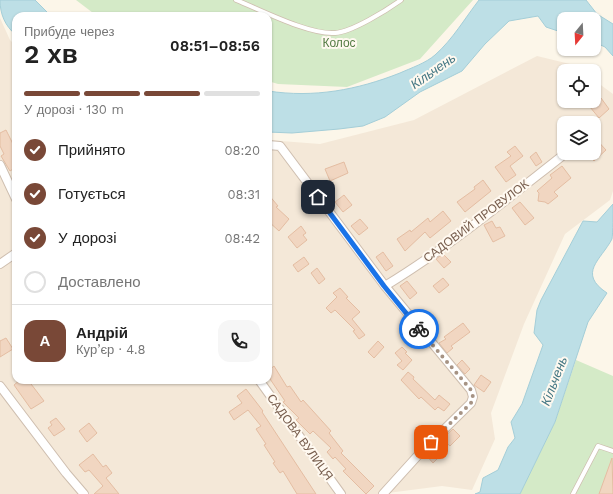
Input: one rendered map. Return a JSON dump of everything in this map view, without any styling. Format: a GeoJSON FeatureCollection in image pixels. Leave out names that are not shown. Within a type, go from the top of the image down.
{"type":"FeatureCollection","features":[{"type":"Feature","properties":{"kind":"street"},"geometry":{"type":"LineString","coordinates":[[272,145],[280,146],[384,286],[471,390],[473,397],[471,403],[421,452],[383,494]]}},
{"type":"Feature","properties":{"kind":"street","name":"САДОВИЙ ПРОВУЛОК"},"geometry":{"type":"LineString","coordinates":[[384,286],[412,269],[461,234],[557,160]]}},
{"type":"Feature","properties":{"kind":"street"},"geometry":{"type":"LineString","coordinates":[[0,165],[12,191]]}},
{"type":"Feature","properties":{"kind":"street"},"geometry":{"type":"LineString","coordinates":[[0,264],[12,256]]}},
{"type":"Feature","properties":{"kind":"street","name":"САДОВА ВУЛИЦЯ"},"geometry":{"type":"LineString","coordinates":[[262,384],[341,494]]}},
{"type":"Feature","properties":{"kind":"street"},"geometry":{"type":"LineString","coordinates":[[0,386],[66,474],[84,494]]}},
{"type":"Feature","properties":{"kind":"lane"},"geometry":{"type":"LineString","coordinates":[[236,0],[265,12]]}},
{"type":"Feature","properties":{"kind":"lane"},"geometry":{"type":"LineString","coordinates":[[272,15],[312,31],[336,33],[367,21],[401,0]]}},
{"type":"Feature","properties":{"kind":"lane"},"geometry":{"type":"LineString","coordinates":[[573,494],[598,446],[613,451]]}},
{"type":"Feature","properties":{"kind":"shaded area"},"geometry":{"type":"Polygon","coordinates":[[[0,18],[12,42],[12,384],[272,384],[272,140],[320,144],[414,120],[537,56],[570,64],[557,64],[557,108],[601,108],[601,85],[613,94],[613,191],[610,200],[565,234],[524,324],[491,413],[495,439],[472,490],[442,486],[380,494],[0,494],[0,18]]]}},
{"type":"Feature","properties":{"kind":"green space","name":"Колос"},"geometry":{"type":"Polygon","coordinates":[[[76,0],[473,0],[420,59],[347,87],[278,84],[272,82],[272,12],[92,12],[76,0]]]}},
{"type":"Feature","properties":{"kind":"green space"},"geometry":{"type":"Polygon","coordinates":[[[576,360],[613,376],[613,494],[520,494],[555,422],[576,360]]]}},
{"type":"Feature","properties":{"kind":"water"},"geometry":{"type":"Polygon","coordinates":[[[0,0],[35,0],[47,12],[12,12],[12,31],[4,19],[0,0]]]}},
{"type":"Feature","properties":{"kind":"water","name":"Кільчень"},"geometry":{"type":"Polygon","coordinates":[[[479,0],[586,0],[595,12],[557,12],[557,31],[546,27],[538,16],[509,21],[485,44],[462,71],[420,92],[385,117],[363,126],[292,133],[272,132],[272,91],[302,94],[319,93],[368,84],[423,63],[441,49],[479,0]]]}},
{"type":"Feature","properties":{"kind":"water"},"geometry":{"type":"Polygon","coordinates":[[[601,16],[613,24],[613,56],[605,47],[601,45],[601,16]]]}},
{"type":"Feature","properties":{"kind":"water","name":"Кільчень"},"geometry":{"type":"Polygon","coordinates":[[[613,204],[612,239],[594,266],[592,273],[598,286],[607,293],[588,322],[555,422],[520,494],[475,494],[480,492],[483,478],[498,470],[508,447],[515,438],[511,422],[522,404],[543,345],[534,333],[537,310],[541,300],[583,221],[597,222],[613,204]]]}},
{"type":"Feature","properties":{"kind":"building"},"geometry":{"type":"Polygon","coordinates":[[[601,98],[609,109],[601,116],[597,116],[591,108],[601,108],[601,98]]]}},
{"type":"Feature","properties":{"kind":"building"},"geometry":{"type":"Polygon","coordinates":[[[6,130],[12,142],[12,170],[10,171],[1,156],[4,154],[0,146],[0,133],[6,130]]]}},
{"type":"Feature","properties":{"kind":"building"},"geometry":{"type":"Polygon","coordinates":[[[601,145],[606,150],[601,155],[601,145]]]}},
{"type":"Feature","properties":{"kind":"building"},"geometry":{"type":"Polygon","coordinates":[[[515,146],[523,156],[510,166],[516,175],[506,182],[495,167],[511,156],[507,152],[515,146]]]}},
{"type":"Feature","properties":{"kind":"building"},"geometry":{"type":"Polygon","coordinates":[[[536,152],[542,162],[536,166],[530,157],[536,152]]]}},
{"type":"Feature","properties":{"kind":"building"},"geometry":{"type":"Polygon","coordinates":[[[344,162],[348,173],[330,181],[325,169],[344,162]]]}},
{"type":"Feature","properties":{"kind":"building"},"geometry":{"type":"Polygon","coordinates":[[[562,166],[571,178],[554,192],[558,196],[548,204],[538,201],[539,193],[537,191],[552,178],[550,175],[562,166]]]}},
{"type":"Feature","properties":{"kind":"building"},"geometry":{"type":"Polygon","coordinates":[[[483,180],[491,191],[465,212],[457,202],[475,189],[474,187],[483,180]]]}},
{"type":"Feature","properties":{"kind":"building"},"geometry":{"type":"Polygon","coordinates":[[[344,195],[352,205],[343,212],[335,202],[344,195]]]}},
{"type":"Feature","properties":{"kind":"building"},"geometry":{"type":"Polygon","coordinates":[[[272,199],[278,206],[276,207],[289,219],[279,231],[272,225],[272,199]]]}},
{"type":"Feature","properties":{"kind":"building"},"geometry":{"type":"Polygon","coordinates":[[[520,202],[534,218],[525,225],[512,208],[520,202]]]}},
{"type":"Feature","properties":{"kind":"building"},"geometry":{"type":"Polygon","coordinates":[[[443,211],[451,221],[430,238],[425,232],[405,251],[397,239],[410,230],[411,232],[428,218],[430,222],[443,211]]]}},
{"type":"Feature","properties":{"kind":"building"},"geometry":{"type":"Polygon","coordinates":[[[360,219],[368,228],[359,235],[351,226],[360,219]]]}},
{"type":"Feature","properties":{"kind":"building"},"geometry":{"type":"Polygon","coordinates":[[[492,221],[496,228],[500,227],[505,236],[493,242],[484,225],[492,221]]]}},
{"type":"Feature","properties":{"kind":"building"},"geometry":{"type":"Polygon","coordinates":[[[301,226],[306,233],[303,235],[307,240],[297,248],[288,237],[301,226]]]}},
{"type":"Feature","properties":{"kind":"building"},"geometry":{"type":"Polygon","coordinates":[[[383,252],[393,266],[386,271],[376,257],[383,252]]]}},
{"type":"Feature","properties":{"kind":"building"},"geometry":{"type":"Polygon","coordinates":[[[443,254],[451,262],[444,268],[436,259],[443,254]]]}},
{"type":"Feature","properties":{"kind":"building"},"geometry":{"type":"Polygon","coordinates":[[[304,257],[309,264],[298,272],[293,265],[304,257]]]}},
{"type":"Feature","properties":{"kind":"building"},"geometry":{"type":"Polygon","coordinates":[[[317,268],[325,279],[319,284],[311,273],[317,268]]]}},
{"type":"Feature","properties":{"kind":"building"},"geometry":{"type":"Polygon","coordinates":[[[443,278],[449,285],[439,293],[433,286],[443,278]]]}},
{"type":"Feature","properties":{"kind":"building"},"geometry":{"type":"Polygon","coordinates":[[[407,281],[417,293],[410,299],[400,286],[407,281]]]}},
{"type":"Feature","properties":{"kind":"building"},"geometry":{"type":"Polygon","coordinates":[[[340,288],[348,297],[346,298],[360,312],[352,319],[365,335],[359,339],[353,331],[355,330],[335,310],[331,313],[326,308],[337,297],[333,293],[340,288]]]}},
{"type":"Feature","properties":{"kind":"building"},"geometry":{"type":"Polygon","coordinates":[[[463,323],[470,332],[451,346],[453,348],[447,353],[439,343],[446,339],[444,337],[463,323]]]}},
{"type":"Feature","properties":{"kind":"building"},"geometry":{"type":"Polygon","coordinates":[[[6,338],[12,350],[0,357],[0,341],[6,338]]]}},
{"type":"Feature","properties":{"kind":"building"},"geometry":{"type":"Polygon","coordinates":[[[378,341],[384,347],[374,358],[368,352],[378,341]]]}},
{"type":"Feature","properties":{"kind":"building"},"geometry":{"type":"Polygon","coordinates":[[[402,347],[407,352],[405,353],[412,360],[403,370],[397,365],[402,361],[395,353],[402,347]]]}},
{"type":"Feature","properties":{"kind":"building"},"geometry":{"type":"Polygon","coordinates":[[[462,360],[470,369],[465,374],[457,365],[462,360]]]}},
{"type":"Feature","properties":{"kind":"building"},"geometry":{"type":"Polygon","coordinates":[[[274,366],[287,387],[290,386],[301,402],[303,400],[331,431],[329,433],[343,451],[341,453],[374,486],[366,494],[343,471],[346,469],[335,457],[333,459],[327,452],[331,448],[313,431],[310,434],[296,420],[299,418],[283,402],[285,401],[272,382],[272,368],[274,366]]]}},
{"type":"Feature","properties":{"kind":"building"},"geometry":{"type":"Polygon","coordinates":[[[408,372],[414,377],[413,379],[435,400],[439,395],[450,404],[444,411],[438,407],[435,410],[421,397],[419,399],[401,380],[408,372]]]}},
{"type":"Feature","properties":{"kind":"building"},"geometry":{"type":"Polygon","coordinates":[[[481,375],[491,382],[484,392],[474,385],[481,375]]]}},
{"type":"Feature","properties":{"kind":"building"},"geometry":{"type":"Polygon","coordinates":[[[31,384],[44,401],[31,409],[14,385],[31,384]]]}},
{"type":"Feature","properties":{"kind":"building"},"geometry":{"type":"Polygon","coordinates":[[[246,389],[263,411],[262,412],[316,494],[297,494],[283,471],[280,473],[264,445],[266,444],[256,429],[261,426],[248,410],[234,420],[229,412],[242,403],[237,396],[246,389]]]}},
{"type":"Feature","properties":{"kind":"building"},"geometry":{"type":"Polygon","coordinates":[[[56,418],[65,429],[54,436],[48,428],[52,425],[50,422],[56,418]]]}},
{"type":"Feature","properties":{"kind":"building"},"geometry":{"type":"Polygon","coordinates":[[[89,423],[97,433],[87,442],[79,431],[89,423]]]}},
{"type":"Feature","properties":{"kind":"building"},"geometry":{"type":"Polygon","coordinates":[[[453,429],[460,436],[450,446],[442,439],[453,429]]]}},
{"type":"Feature","properties":{"kind":"building"},"geometry":{"type":"Polygon","coordinates":[[[432,449],[439,457],[433,463],[426,455],[432,449]]]}},
{"type":"Feature","properties":{"kind":"building"},"geometry":{"type":"Polygon","coordinates":[[[93,454],[103,467],[106,465],[112,473],[106,478],[119,494],[94,494],[103,486],[89,470],[85,472],[79,465],[93,454]]]}},
{"type":"Feature","properties":{"kind":"building"},"geometry":{"type":"Polygon","coordinates":[[[612,458],[613,494],[599,494],[612,458]]]}},
{"type":"Feature","properties":{"kind":"way so far"},"geometry":{"type":"LineString","coordinates":[[419,329],[471,390],[473,397],[471,403],[431,442]]}},
{"type":"Feature","properties":{"kind":"route"},"geometry":{"type":"LineString","coordinates":[[318,197],[384,286],[419,329]]}}]}
